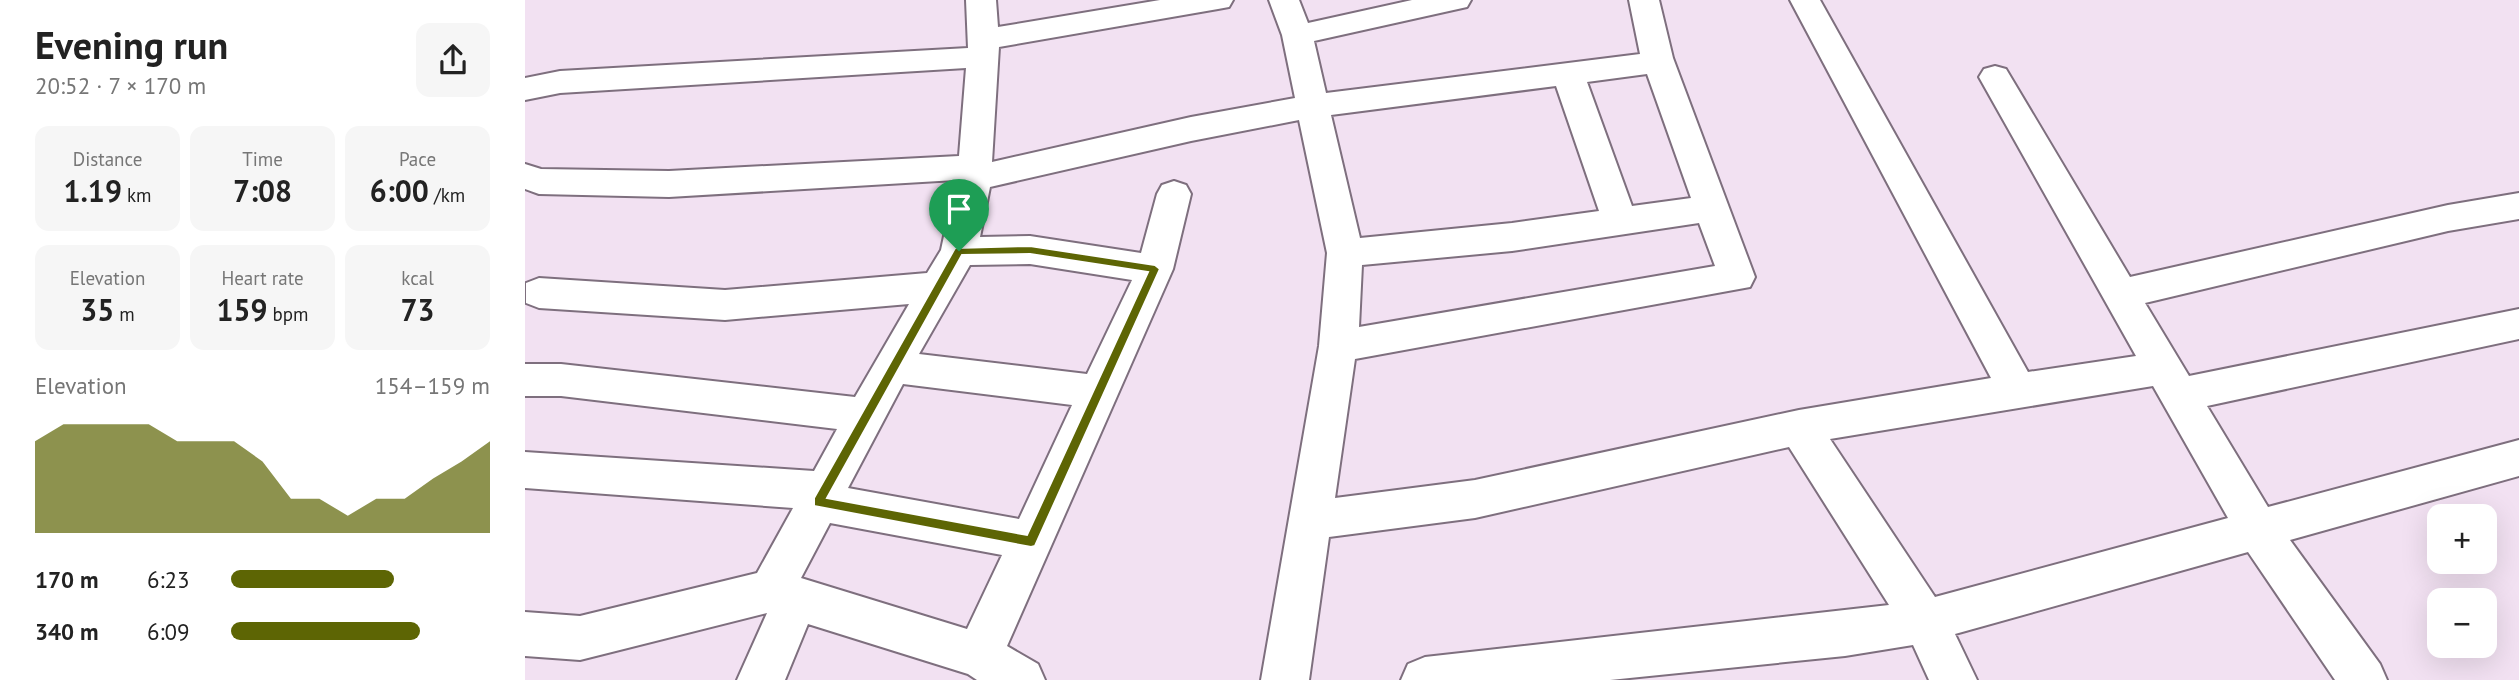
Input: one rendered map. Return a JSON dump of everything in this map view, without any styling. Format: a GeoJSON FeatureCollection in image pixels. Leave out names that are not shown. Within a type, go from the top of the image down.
{"type":"FeatureCollection","features":[{"type":"Feature","properties":{"kind":"street"},"geometry":{"type":"LineString","coordinates":[[761,680],[784,594],[822,496],[959,251],[975,173],[983,48],[981,0]]}},
{"type":"Feature","properties":{"kind":"street"},"geometry":{"type":"LineString","coordinates":[[1286,680],[1338,346],[1345,253],[1291,17],[1456,0]]}},
{"type":"Feature","properties":{"kind":"street"},"geometry":{"type":"LineString","coordinates":[[1338,346],[1737,277],[1658,62],[1644,0]]}},
{"type":"Feature","properties":{"kind":"street"},"geometry":{"type":"LineString","coordinates":[[1805,0],[1843,75],[1951,264],[2017,390]]}},
{"type":"Feature","properties":{"kind":"street"},"geometry":{"type":"LineString","coordinates":[[525,89],[560,82],[983,48],[1204,2]]}},
{"type":"Feature","properties":{"kind":"street"},"geometry":{"type":"LineString","coordinates":[[525,176],[539,181],[669,184],[975,173],[1191,128],[1313,106],[1658,62]]}},
{"type":"Feature","properties":{"kind":"street"},"geometry":{"type":"LineString","coordinates":[[1568,73],[1621,221]]}},
{"type":"Feature","properties":{"kind":"street"},"geometry":{"type":"LineString","coordinates":[[1994,77],[2258,531],[2363,680]]}},
{"type":"Feature","properties":{"kind":"street"},"geometry":{"type":"LineString","coordinates":[[979,654],[1155,269],[1174,194]]}},
{"type":"Feature","properties":{"kind":"street"},"geometry":{"type":"LineString","coordinates":[[2120,294],[2448,218],[2519,206]]}},
{"type":"Feature","properties":{"kind":"street"},"geometry":{"type":"LineString","coordinates":[[1345,253],[1512,237],[1711,208]]}},
{"type":"Feature","properties":{"kind":"street"},"geometry":{"type":"LineString","coordinates":[[959,251],[1030,250],[1155,269]]}},
{"type":"Feature","properties":{"kind":"street"},"geometry":{"type":"LineString","coordinates":[[539,293],[725,305],[938,287]]}},
{"type":"Feature","properties":{"kind":"street"},"geometry":{"type":"LineString","coordinates":[[1311,520],[1475,499],[1799,427],[2017,390],[2172,382],[2519,324]]}},
{"type":"Feature","properties":{"kind":"street"},"geometry":{"type":"LineString","coordinates":[[892,367],[1099,392]]}},
{"type":"Feature","properties":{"kind":"street"},"geometry":{"type":"LineString","coordinates":[[525,380],[561,380],[866,415]]}},
{"type":"Feature","properties":{"kind":"street"},"geometry":{"type":"LineString","coordinates":[[1799,427],[1925,621],[1953,680]]}},
{"type":"Feature","properties":{"kind":"street"},"geometry":{"type":"LineString","coordinates":[[1425,680],[1573,661],[1845,634],[1925,621],[2519,458]]}},
{"type":"Feature","properties":{"kind":"street"},"geometry":{"type":"LineString","coordinates":[[525,470],[822,496],[1031,541]]}},
{"type":"Feature","properties":{"kind":"street"},"geometry":{"type":"LineString","coordinates":[[525,634],[580,638],[784,594],[979,654],[1021,680]]}},
{"type":"Feature","properties":{"kind":"route"},"geometry":{"type":"LineString","coordinates":[[1030,250],[1155,269],[1031,541],[819,502],[959,251],[1030,250]]}}]}
